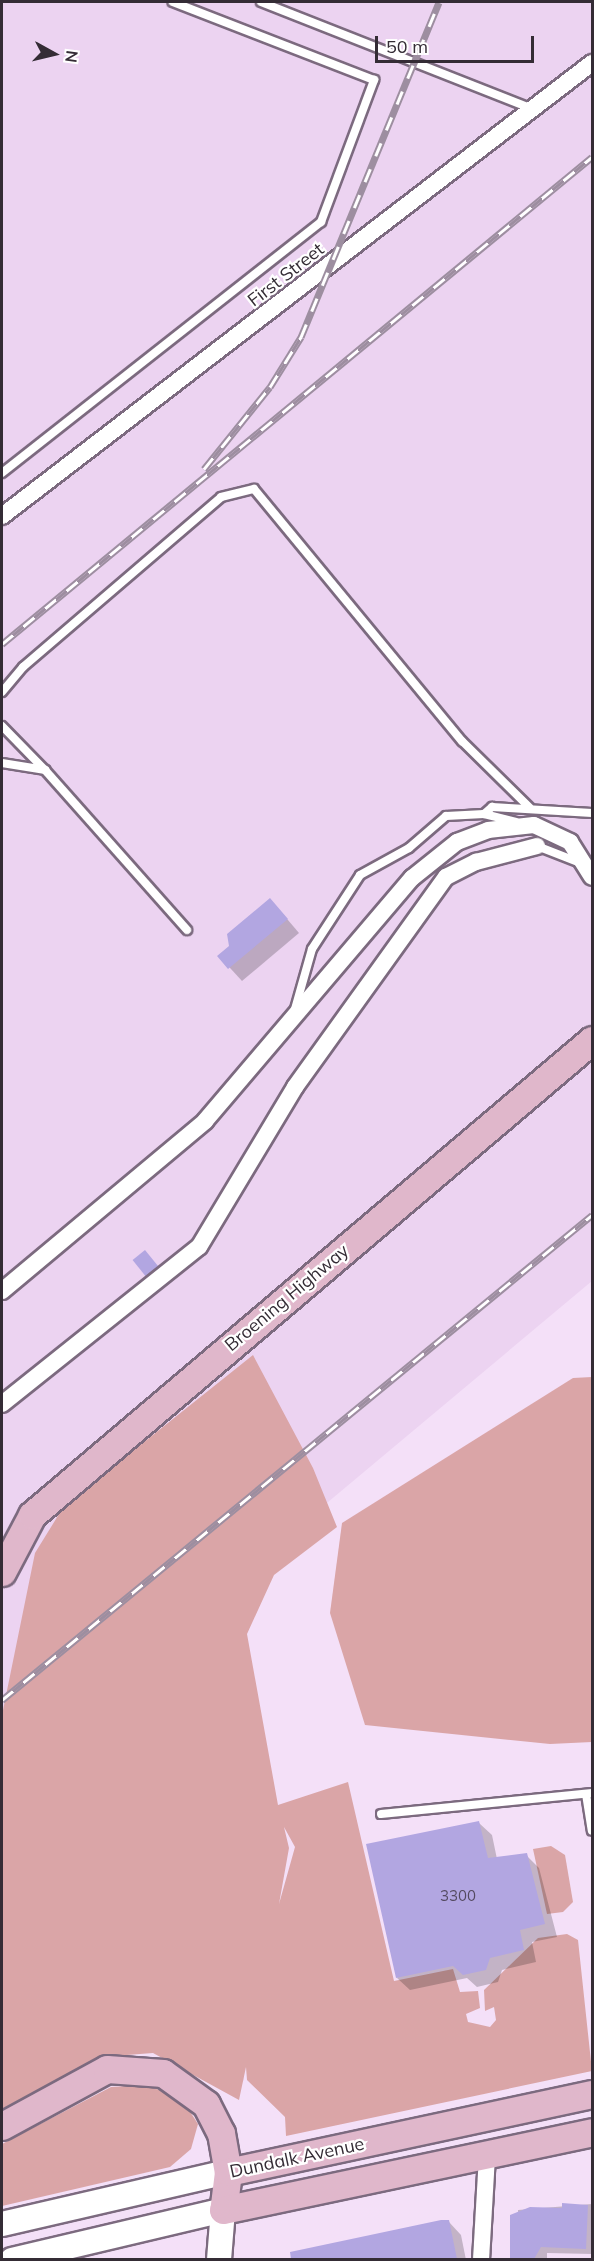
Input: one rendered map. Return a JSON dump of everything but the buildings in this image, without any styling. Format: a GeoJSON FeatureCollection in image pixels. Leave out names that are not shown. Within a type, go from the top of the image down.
{"type":"FeatureCollection","features":[{"type":"Feature","properties":{"kind":"main road","name":"Broening Highway"},"geometry":{"type":"LineString","coordinates":[[2,1572],[32,1515],[592,1040]]}},
{"type":"Feature","properties":{"kind":"main road"},"geometry":{"type":"LineString","coordinates":[[2,2126],[107,2069],[163,2073],[206,2104],[221,2133],[228,2172],[219,2259]]}},
{"type":"Feature","properties":{"kind":"main road","name":"Dundalk Avenue"},"geometry":{"type":"LineString","coordinates":[[2,2224],[228,2172],[592,2094]]}},
{"type":"Feature","properties":{"kind":"main road","name":"Dundalk Avenue"},"geometry":{"type":"LineString","coordinates":[[12,2259],[224,2210],[592,2132]]}},
{"type":"Feature","properties":{"kind":"street","name":"First Street"},"geometry":{"type":"LineString","coordinates":[[2,516],[592,63]]}},
{"type":"Feature","properties":{"kind":"street"},"geometry":{"type":"LineString","coordinates":[[2,1291],[205,1121],[291,1023],[412,878],[457,842],[488,830],[534,825],[570,842],[578,862],[592,878]]}},
{"type":"Feature","properties":{"kind":"street"},"geometry":{"type":"LineString","coordinates":[[2,1404],[199,1247],[296,1087],[446,877],[476,862],[537,846]]}},
{"type":"Feature","properties":{"kind":"street"},"geometry":{"type":"LineString","coordinates":[[480,2259],[487,2154]]}},
{"type":"Feature","properties":{"kind":"lane"},"geometry":{"type":"LineString","coordinates":[[2,473],[321,222],[374,80],[173,2]]}},
{"type":"Feature","properties":{"kind":"lane"},"geometry":{"type":"LineString","coordinates":[[261,2],[533,109]]}},
{"type":"Feature","properties":{"kind":"lane"},"geometry":{"type":"LineString","coordinates":[[2,692],[23,667],[221,497],[254,489],[462,741],[530,808]]}},
{"type":"Feature","properties":{"kind":"lane"},"geometry":{"type":"LineString","coordinates":[[2,726],[45,770],[187,930]]}},
{"type":"Feature","properties":{"kind":"lane"},"geometry":{"type":"LineString","coordinates":[[2,763],[45,770]]}},
{"type":"Feature","properties":{"kind":"lane"},"geometry":{"type":"LineString","coordinates":[[484,814],[492,807],[592,813]]}},
{"type":"Feature","properties":{"kind":"lane"},"geometry":{"type":"LineString","coordinates":[[291,1023],[312,950],[360,875],[408,848],[446,816],[484,814],[534,825]]}},
{"type":"Feature","properties":{"kind":"lane"},"geometry":{"type":"LineString","coordinates":[[537,846],[578,862]]}},
{"type":"Feature","properties":{"kind":"lane"},"geometry":{"type":"LineString","coordinates":[[381,1814],[589,1794],[592,1831]]}},
{"type":"Feature","properties":{"kind":"shaded area"},"geometry":{"type":"Polygon","coordinates":[[[2,2],[592,2],[592,1281],[217,1595],[244,2081],[2,1809],[2,2]]]}},
{"type":"Feature","properties":{"kind":"shaded area"},"geometry":{"type":"Polygon","coordinates":[[[253,1355],[313,1468],[337,1527],[274,1575],[247,1634],[278,1805],[348,1782],[394,1981],[453,1969],[460,1992],[478,1991],[480,2008],[466,2014],[468,2022],[490,2027],[496,2020],[494,2007],[485,2011],[484,1990],[538,1938],[567,1934],[578,1940],[592,2071],[286,2136],[285,2117],[247,2080],[246,2067],[239,2100],[153,2053],[92,2061],[2,2109],[2,1715],[35,1553],[64,1506],[253,1355]],[[284,1827],[289,1848],[279,1904],[295,1847],[284,1827]]]}},
{"type":"Feature","properties":{"kind":"shaded area"},"geometry":{"type":"Polygon","coordinates":[[[592,1377],[592,1742],[550,1744],[365,1725],[330,1613],[342,1523],[573,1378],[592,1377]]]}},
{"type":"Feature","properties":{"kind":"shaded area"},"geometry":{"type":"Polygon","coordinates":[[[551,1846],[565,1855],[573,1902],[563,1912],[547,1914],[533,1849],[551,1846]]]}},
{"type":"Feature","properties":{"kind":"shaded area"},"geometry":{"type":"Polygon","coordinates":[[[143,2085],[180,2096],[198,2124],[191,2149],[170,2167],[2,2206],[2,2144],[111,2087],[143,2085]]]}},
{"type":"Feature","properties":{"kind":"railway"},"geometry":{"type":"LineString","coordinates":[[204,469],[270,387],[301,337],[439,2]]}},
{"type":"Feature","properties":{"kind":"railway"},"geometry":{"type":"LineString","coordinates":[[2,644],[592,157]]}},
{"type":"Feature","properties":{"kind":"railway"},"geometry":{"type":"LineString","coordinates":[[2,1700],[592,1215]]}}]}
